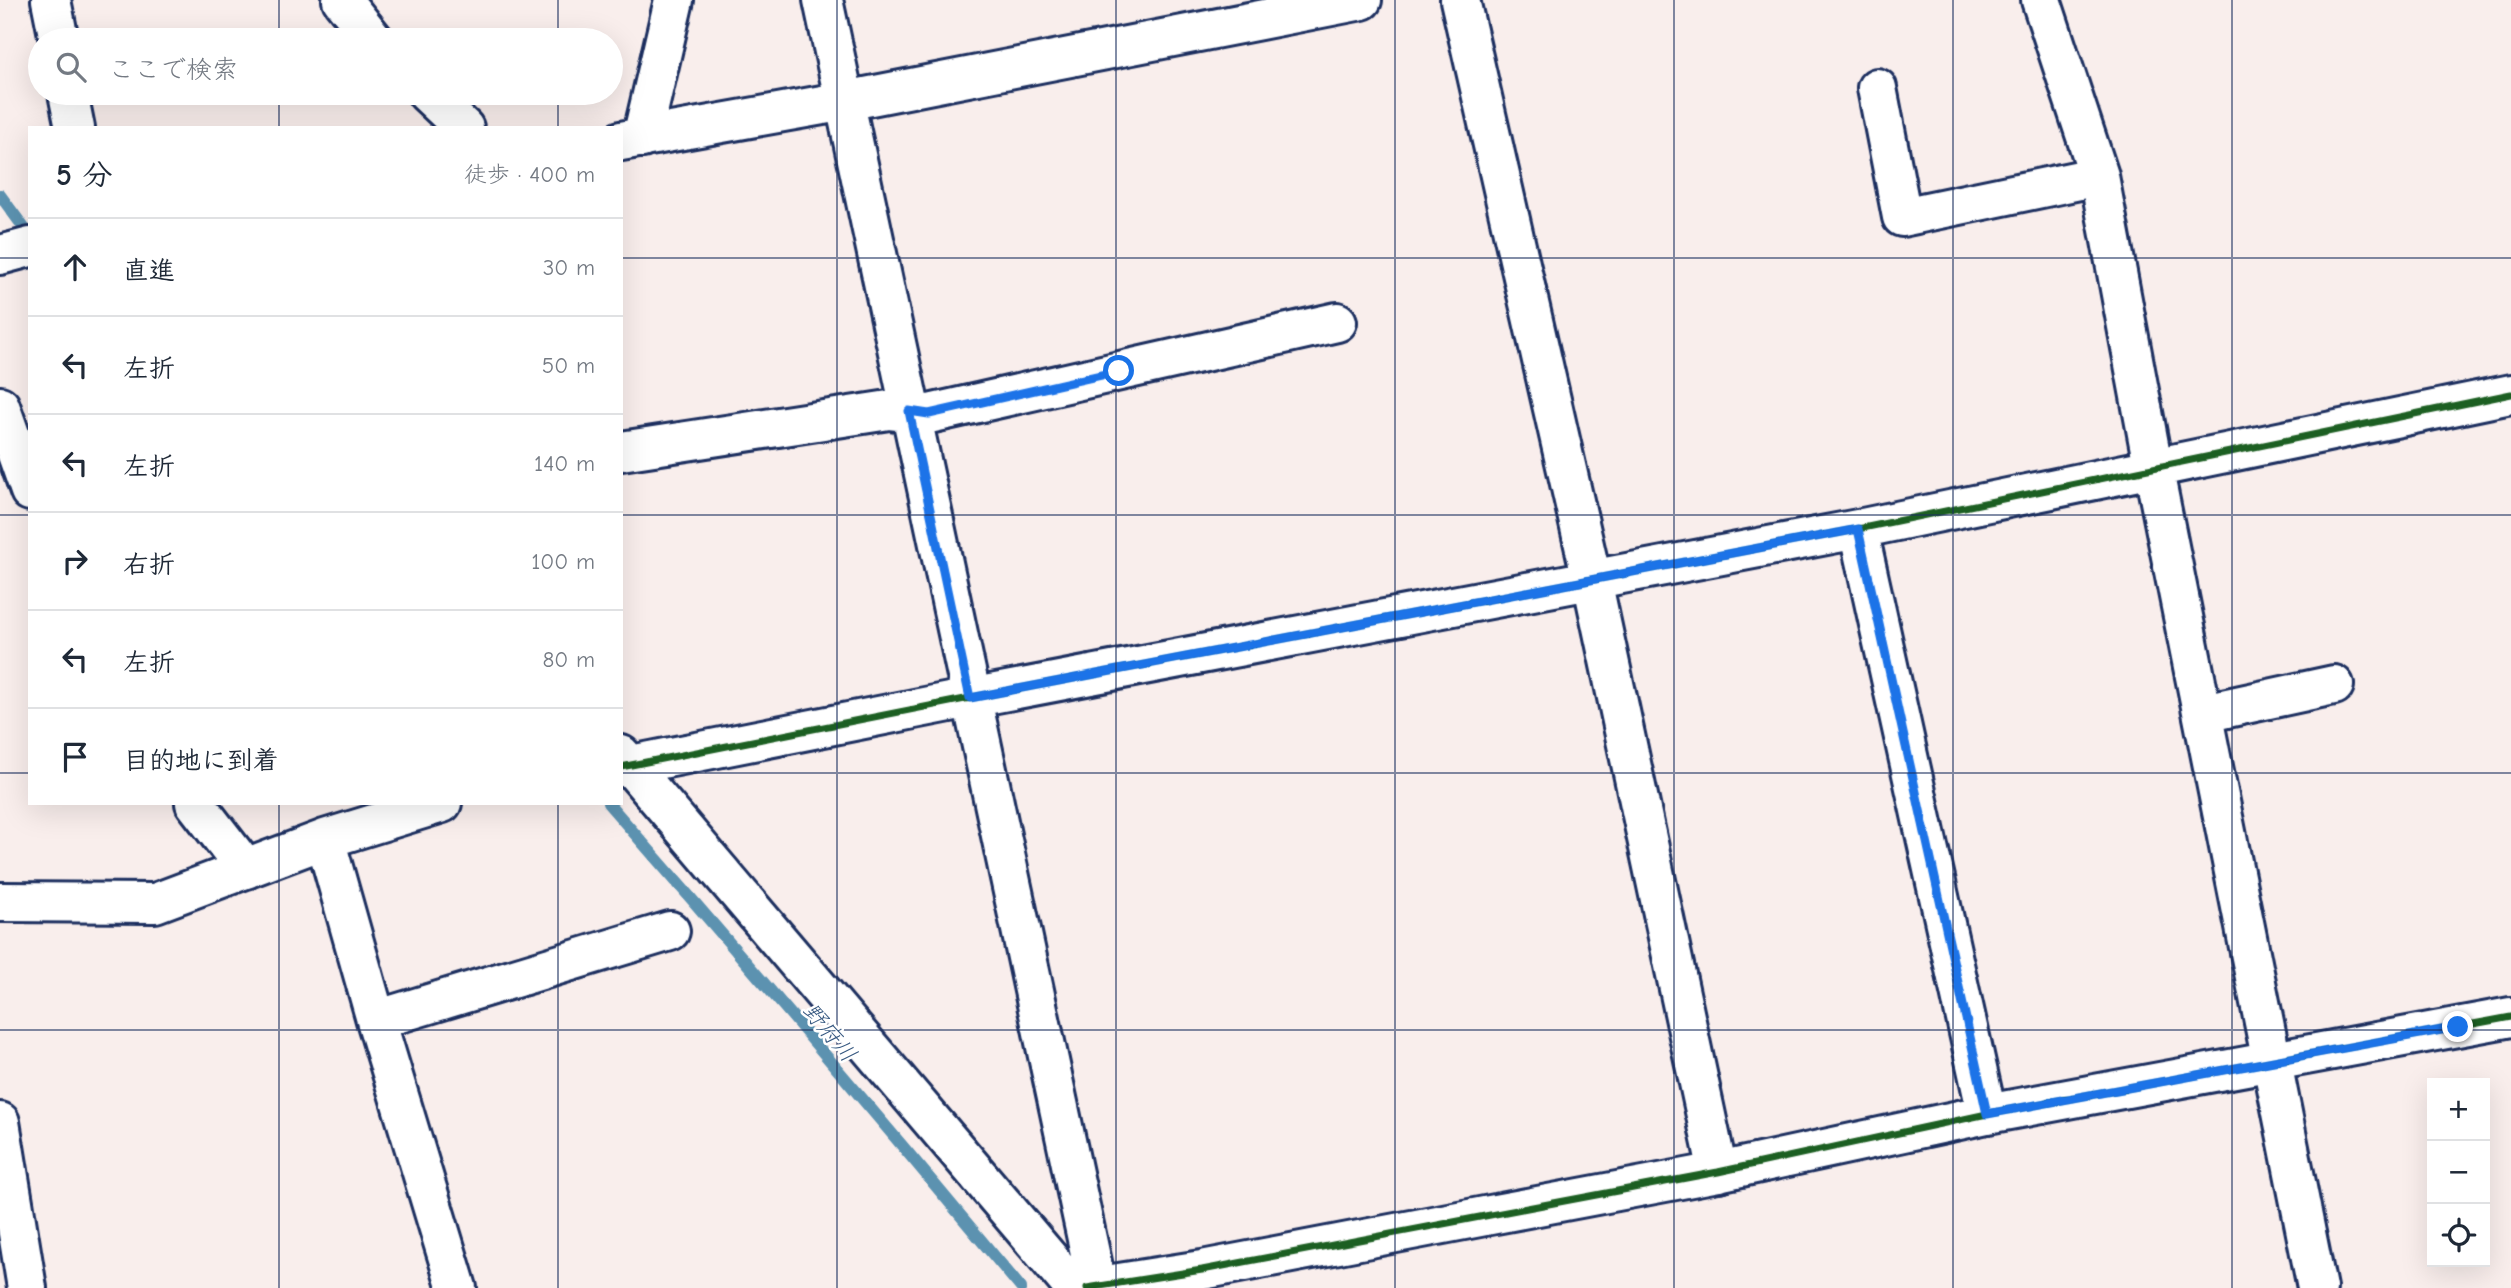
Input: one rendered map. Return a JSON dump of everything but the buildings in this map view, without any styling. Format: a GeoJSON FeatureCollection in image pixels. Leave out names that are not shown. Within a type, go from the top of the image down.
{"type":"FeatureCollection","features":[{"type":"Feature","properties":{"kind":"street"},"geometry":{"type":"LineString","coordinates":[[51,0],[57,28]]}},
{"type":"Feature","properties":{"kind":"street"},"geometry":{"type":"LineString","coordinates":[[342,0],[364,28]]}},
{"type":"Feature","properties":{"kind":"street"},"geometry":{"type":"LineString","coordinates":[[674,0],[632,140],[1362,0]]}},
{"type":"Feature","properties":{"kind":"street"},"geometry":{"type":"LineString","coordinates":[[823,0],[970,698],[1086,1287]]}},
{"type":"Feature","properties":{"kind":"street"},"geometry":{"type":"LineString","coordinates":[[1460,0],[1592,580],[1718,1171]]}},
{"type":"Feature","properties":{"kind":"street"},"geometry":{"type":"LineString","coordinates":[[2041,0],[2099,176],[2317,1288]]}},
{"type":"Feature","properties":{"kind":"street"},"geometry":{"type":"LineString","coordinates":[[1877,88],[1902,217],[2099,176]]}},
{"type":"Feature","properties":{"kind":"street"},"geometry":{"type":"LineString","coordinates":[[70,105],[75,126]]}},
{"type":"Feature","properties":{"kind":"street"},"geometry":{"type":"LineString","coordinates":[[440,105],[462,126]]}},
{"type":"Feature","properties":{"kind":"street"},"geometry":{"type":"LineString","coordinates":[[623,451],[889,410],[929,414],[1338,322]]}},
{"type":"Feature","properties":{"kind":"street"},"geometry":{"type":"LineString","coordinates":[[625,762],[1858,529],[2511,394]]}},
{"type":"Feature","properties":{"kind":"street"},"geometry":{"type":"LineString","coordinates":[[0,406],[28,485]]}},
{"type":"Feature","properties":{"kind":"street"},"geometry":{"type":"LineString","coordinates":[[1858,529],[1987,1114]]}},
{"type":"Feature","properties":{"kind":"street"},"geometry":{"type":"LineString","coordinates":[[2204,713],[2334,685]]}},
{"type":"Feature","properties":{"kind":"street"},"geometry":{"type":"LineString","coordinates":[[625,762],[768,929],[1086,1287]]}},
{"type":"Feature","properties":{"kind":"street"},"geometry":{"type":"LineString","coordinates":[[197,805],[246,869]]}},
{"type":"Feature","properties":{"kind":"street"},"geometry":{"type":"LineString","coordinates":[[0,902],[155,903],[325,839],[436,805]]}},
{"type":"Feature","properties":{"kind":"street"},"geometry":{"type":"LineString","coordinates":[[325,839],[376,1020],[457,1288]]}},
{"type":"Feature","properties":{"kind":"street"},"geometry":{"type":"LineString","coordinates":[[376,1020],[670,931]]}},
{"type":"Feature","properties":{"kind":"street"},"geometry":{"type":"LineString","coordinates":[[1086,1287],[1215,1267],[1718,1171],[1987,1114],[2511,1017]]}},
{"type":"Feature","properties":{"kind":"street"},"geometry":{"type":"LineString","coordinates":[[0,1122],[27,1288]]}},
{"type":"Feature","properties":{"kind":"waterway","name":"野府川"},"geometry":{"type":"LineString","coordinates":[[0,195],[28,233]]}},
{"type":"Feature","properties":{"kind":"waterway","name":"野府川"},"geometry":{"type":"LineString","coordinates":[[610,805],[713,923],[1021,1288]]}},
{"type":"Feature","properties":{"kind":"cycle path"},"geometry":{"type":"LineString","coordinates":[[623,767],[1858,529],[2511,394]]}},
{"type":"Feature","properties":{"kind":"cycle path"},"geometry":{"type":"LineString","coordinates":[[1087,1288],[1202,1270],[1718,1172],[1987,1114],[2511,1017]]}},
{"type":"Feature","properties":{"kind":"route"},"geometry":{"type":"LineString","coordinates":[[1119,371],[929,414],[909,411],[970,698],[1858,529],[1987,1114],[2458,1027]]}}]}
